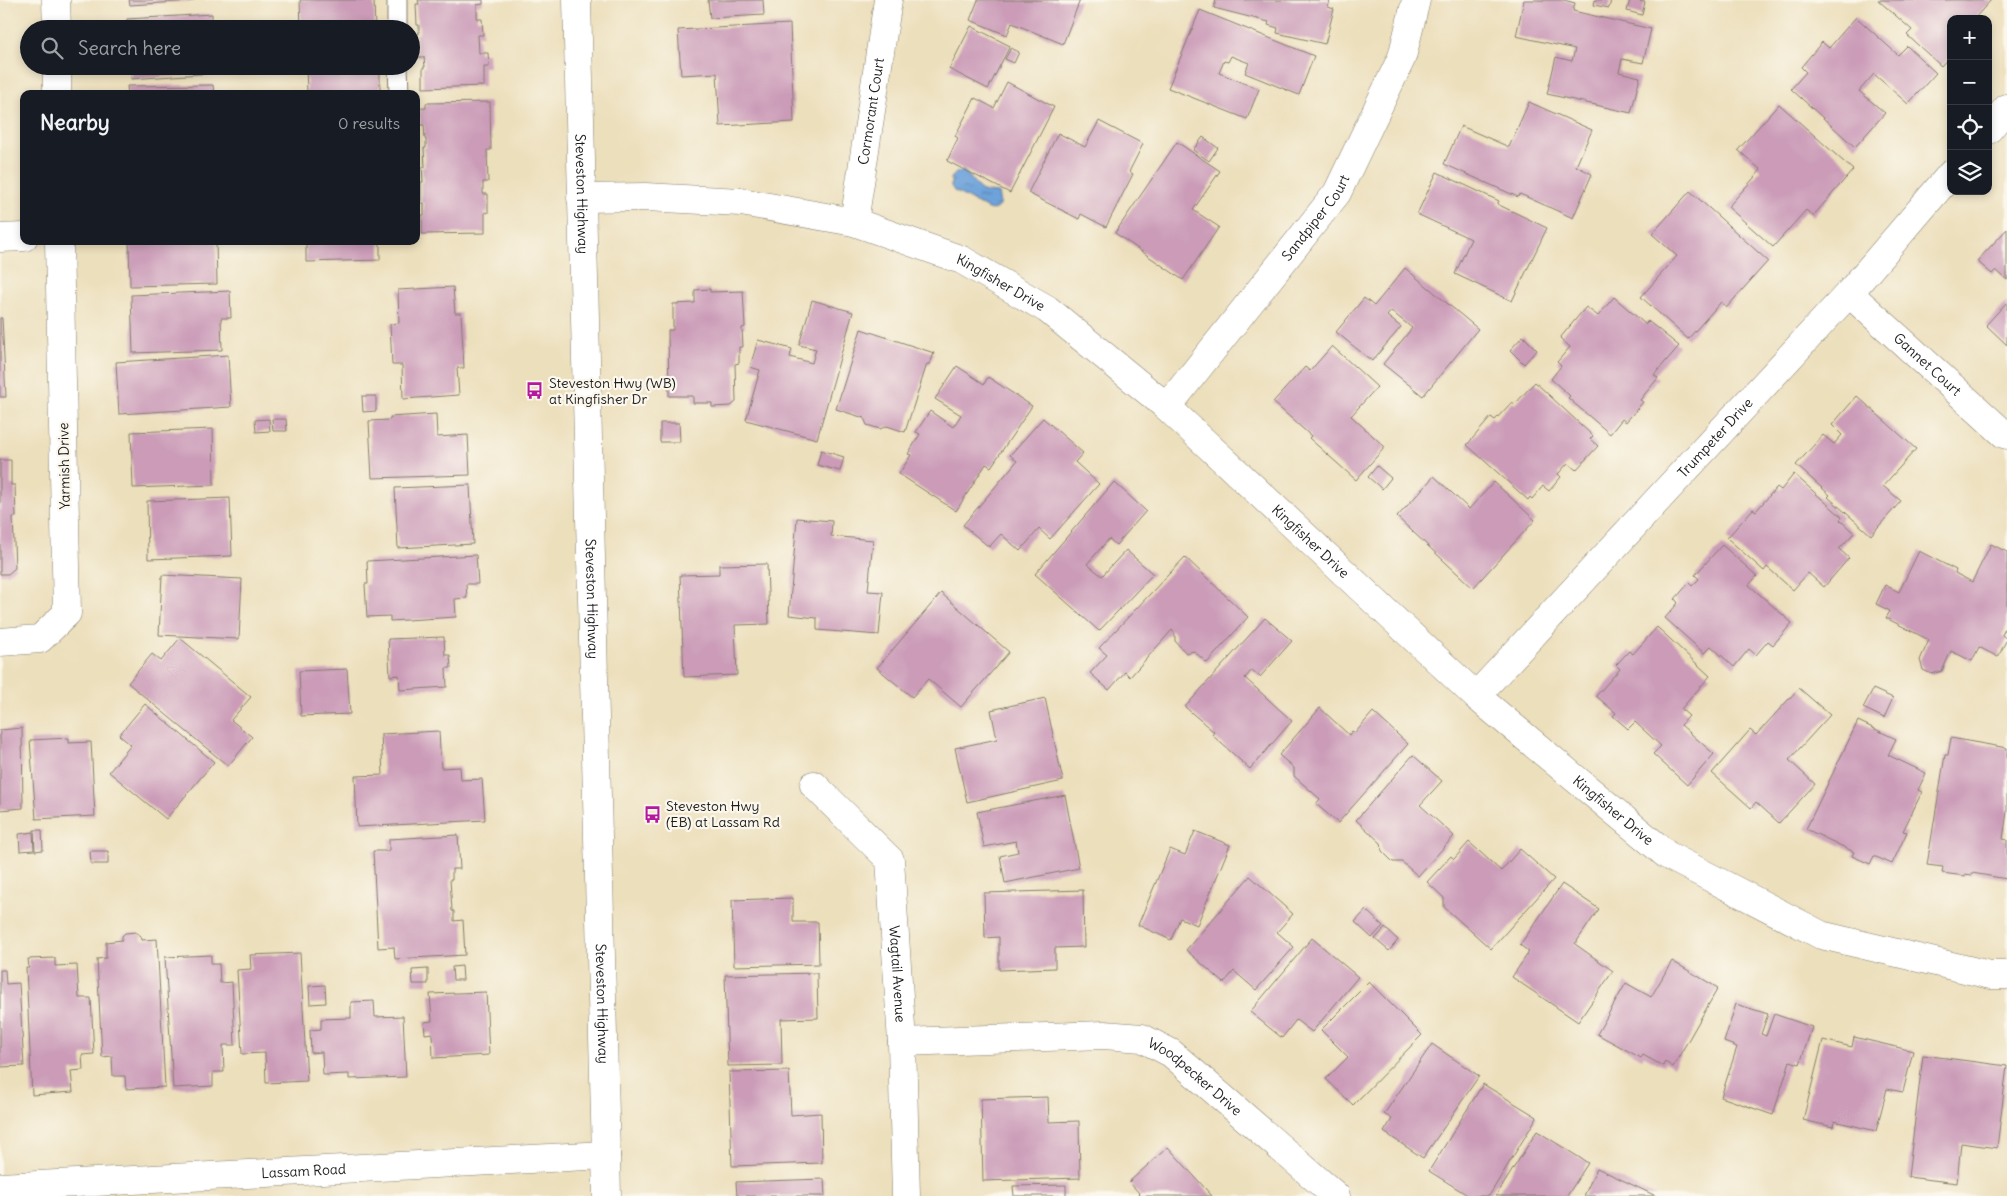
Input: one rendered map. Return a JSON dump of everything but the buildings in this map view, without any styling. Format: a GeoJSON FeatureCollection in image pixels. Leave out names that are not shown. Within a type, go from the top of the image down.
{"type":"FeatureCollection","features":[{"type":"Feature","properties":{"kind":"street"},"geometry":{"type":"LineString","coordinates":[[56,0],[57,20]]}},
{"type":"Feature","properties":{"kind":"street","name":"Steveston Highway"},"geometry":{"type":"LineString","coordinates":[[577,0],[607,1196]]}},
{"type":"Feature","properties":{"kind":"street","name":"Cormorant Court"},"geometry":{"type":"LineString","coordinates":[[854,222],[888,0]]}},
{"type":"Feature","properties":{"kind":"street","name":"Sandpiper Court"},"geometry":{"type":"LineString","coordinates":[[1167,407],[1337,193],[1402,57],[1416,0]]}},
{"type":"Feature","properties":{"kind":"street"},"geometry":{"type":"LineString","coordinates":[[57,75],[58,90]]}},
{"type":"Feature","properties":{"kind":"street"},"geometry":{"type":"LineString","coordinates":[[1992,125],[2007,108]]}},
{"type":"Feature","properties":{"kind":"street","name":"Trumpeter Drive"},"geometry":{"type":"LineString","coordinates":[[1476,696],[1849,293],[1947,179]]}},
{"type":"Feature","properties":{"kind":"street","name":"Kingfisher Drive"},"geometry":{"type":"LineString","coordinates":[[581,198],[645,197],[741,202],[854,222],[962,260],[1047,309],[1167,407],[1476,696],[1667,855],[1821,935],[1990,975],[2007,975]]}},
{"type":"Feature","properties":{"kind":"street"},"geometry":{"type":"LineString","coordinates":[[0,238],[20,237]]}},
{"type":"Feature","properties":{"kind":"street","name":"Yarmish Drive"},"geometry":{"type":"LineString","coordinates":[[0,642],[40,639],[67,613],[60,245]]}},
{"type":"Feature","properties":{"kind":"street","name":"Gannet Court"},"geometry":{"type":"LineString","coordinates":[[1849,293],[2007,435]]}},
{"type":"Feature","properties":{"kind":"street","name":"Wagtail Avenue"},"geometry":{"type":"LineString","coordinates":[[814,785],[890,860],[902,1042],[906,1196]]}},
{"type":"Feature","properties":{"kind":"street","name":"Woodpecker Drive"},"geometry":{"type":"LineString","coordinates":[[902,1042],[1104,1035],[1142,1038],[1171,1053],[1336,1196]]}},
{"type":"Feature","properties":{"kind":"street","name":"Lassam Road"},"geometry":{"type":"LineString","coordinates":[[0,1187],[606,1155]]}},
{"type":"Feature","properties":{"kind":"lane"},"geometry":{"type":"LineString","coordinates":[[397,0],[397,20]]}},
{"type":"Feature","properties":{"kind":"lane"},"geometry":{"type":"LineString","coordinates":[[398,75],[399,90]]}},
{"type":"Feature","properties":{"kind":"water"},"geometry":{"type":"Polygon","coordinates":[[[963,171],[981,190],[998,193],[1000,204],[998,207],[994,210],[988,209],[954,191],[951,186],[951,178],[957,172],[963,171]]]}},
{"type":"Feature","properties":{"kind":"place","name":"Steveston Hwy (WB) at Kingfisher Dr"},"geometry":{"type":"Point","coordinates":[535,391]}},
{"type":"Feature","properties":{"kind":"place","name":"Steveston Hwy (EB) at Lassam Rd"},"geometry":{"type":"Point","coordinates":[652,814]}}]}
